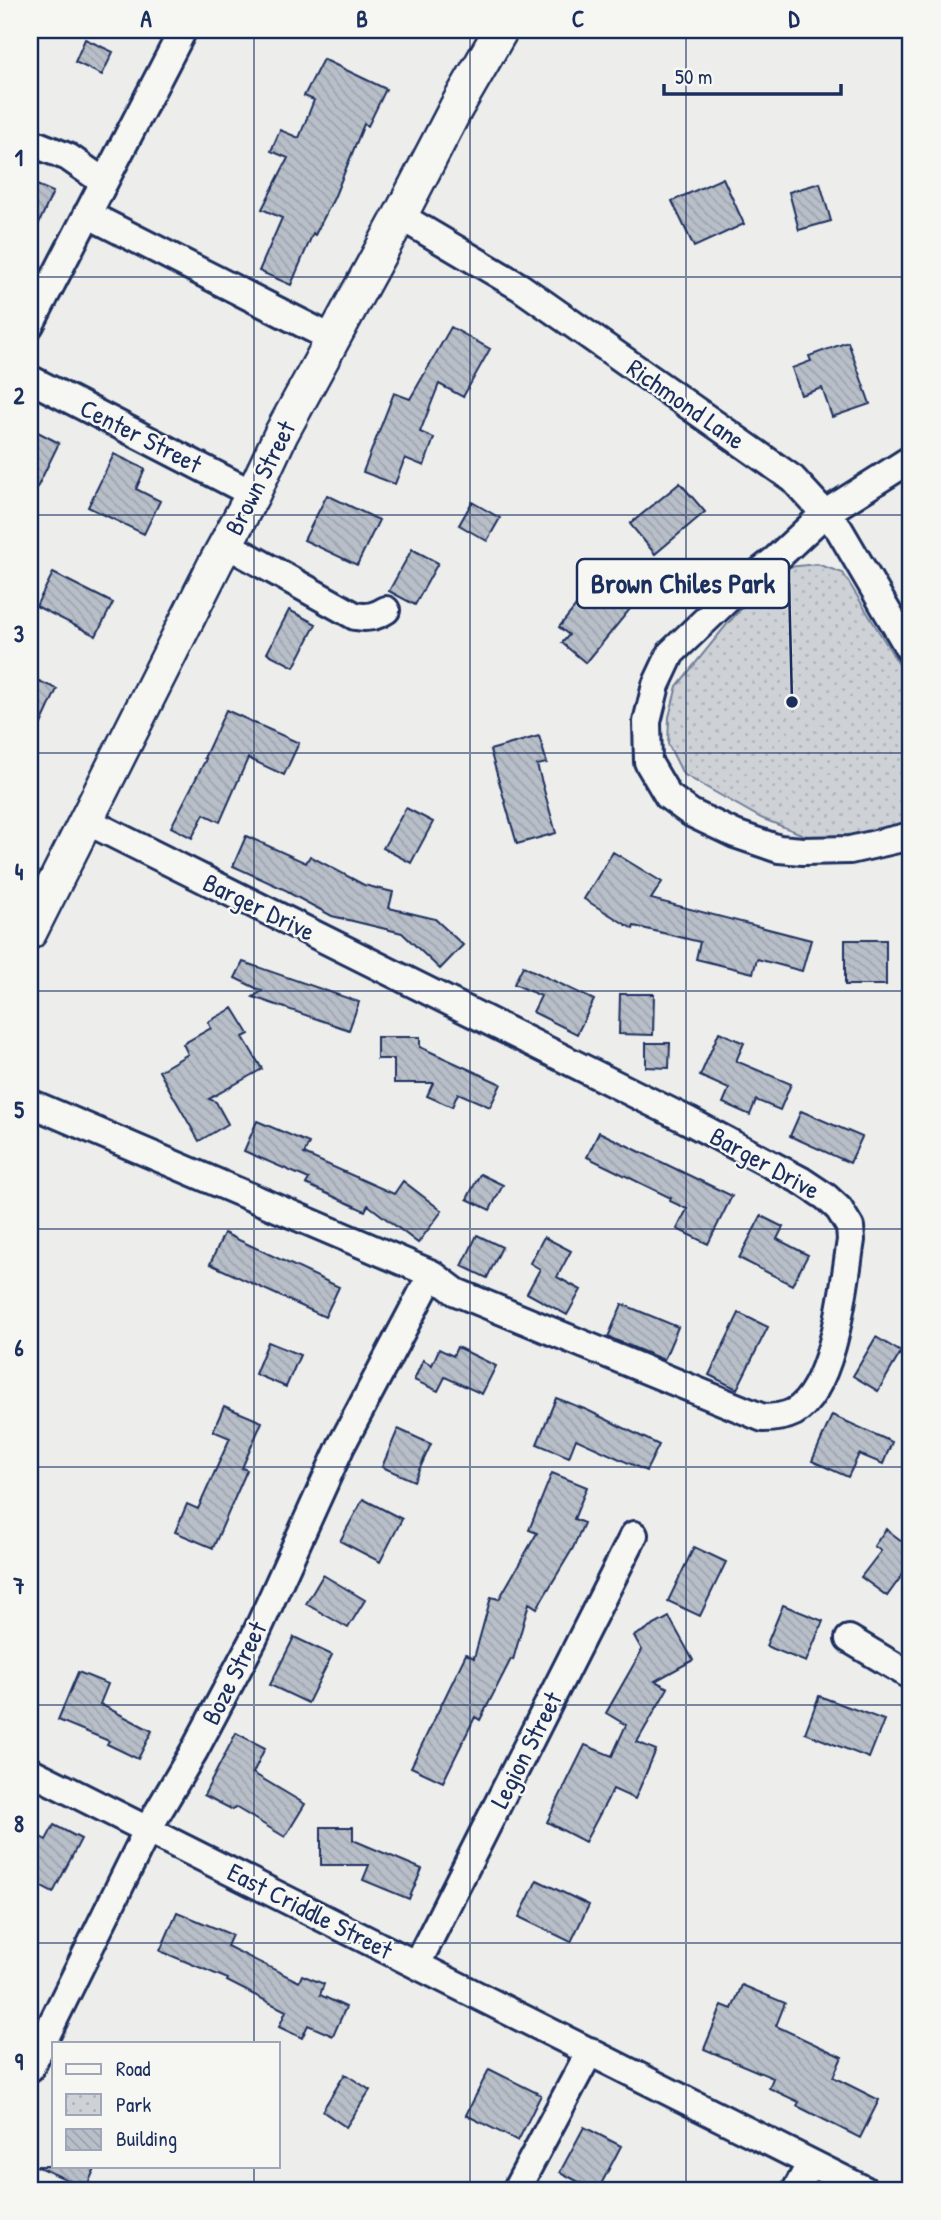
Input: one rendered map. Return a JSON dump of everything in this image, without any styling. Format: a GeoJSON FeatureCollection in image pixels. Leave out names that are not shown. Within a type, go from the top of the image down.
{"type":"FeatureCollection","features":[{"type":"Feature","properties":{"kind":"main road","name":"Brown Street"},"geometry":{"type":"LineString","coordinates":[[30,932],[281,434],[497,32]]}},
{"type":"Feature","properties":{"kind":"street"},"geometry":{"type":"LineString","coordinates":[[30,325],[183,30]]}},
{"type":"Feature","properties":{"kind":"street"},"geometry":{"type":"LineString","coordinates":[[30,142],[68,156],[104,181]]}},
{"type":"Feature","properties":{"kind":"street"},"geometry":{"type":"LineString","coordinates":[[87,214],[334,339]]}},
{"type":"Feature","properties":{"kind":"street","name":"Richmond Lane"},"geometry":{"type":"LineString","coordinates":[[400,216],[520,286],[793,479],[839,529],[911,652]]}},
{"type":"Feature","properties":{"kind":"street","name":"Center Street"},"geometry":{"type":"LineString","coordinates":[[30,379],[253,494]]}},
{"type":"Feature","properties":{"kind":"street"},"geometry":{"type":"LineString","coordinates":[[911,459],[824,514],[776,559],[738,589],[671,653],[656,685],[647,722],[648,762],[668,796],[691,813],[736,834],[779,849],[803,851],[850,850],[911,836]]}},
{"type":"Feature","properties":{"kind":"street"},"geometry":{"type":"LineString","coordinates":[[226,544],[355,615],[366,618],[386,610]]}},
{"type":"Feature","properties":{"kind":"street","name":"Barger Drive"},"geometry":{"type":"LineString","coordinates":[[30,1103],[432,1274],[456,1292],[763,1418],[780,1418],[796,1411],[810,1397],[832,1352],[851,1240],[850,1227],[839,1209],[826,1197],[802,1181],[677,1115],[85,820]]}},
{"type":"Feature","properties":{"kind":"street","name":"Boze Street"},"geometry":{"type":"LineString","coordinates":[[30,2068],[148,1829],[194,1751],[254,1638],[341,1447],[432,1274]]}},
{"type":"Feature","properties":{"kind":"street","name":"Legion Street"},"geometry":{"type":"LineString","coordinates":[[417,1964],[635,1535]]}},
{"type":"Feature","properties":{"kind":"street"},"geometry":{"type":"LineString","coordinates":[[849,1639],[910,1673]]}},
{"type":"Feature","properties":{"kind":"street","name":"East Criddle Street"},"geometry":{"type":"LineString","coordinates":[[30,1771],[864,2190]]}},
{"type":"Feature","properties":{"kind":"street"},"geometry":{"type":"LineString","coordinates":[[516,2190],[590,2052]]}},
{"type":"Feature","properties":{"kind":"street"},"geometry":{"type":"LineString","coordinates":[[796,2190],[811,2163]]}},
{"type":"Feature","properties":{"kind":"green space"},"geometry":{"type":"Polygon","coordinates":[[[817,564],[843,573],[911,684],[911,826],[829,845],[761,818],[683,774],[668,744],[669,717],[677,686],[728,623],[779,568],[817,564]]]}},
{"type":"Feature","properties":{"kind":"building"},"geometry":{"type":"Polygon","coordinates":[[[85,39],[113,52],[102,75],[75,62],[85,39]]]}},
{"type":"Feature","properties":{"kind":"building"},"geometry":{"type":"Polygon","coordinates":[[[323,59],[386,89],[368,126],[364,124],[334,198],[315,235],[313,233],[291,285],[259,271],[282,218],[262,209],[288,158],[271,151],[280,130],[299,138],[314,100],[304,96],[323,59]]]}},
{"type":"Feature","properties":{"kind":"building"},"geometry":{"type":"Polygon","coordinates":[[[723,178],[744,224],[694,247],[672,201],[723,178]]]}},
{"type":"Feature","properties":{"kind":"building"},"geometry":{"type":"Polygon","coordinates":[[[30,182],[53,192],[30,243],[30,182]]]}},
{"type":"Feature","properties":{"kind":"building"},"geometry":{"type":"Polygon","coordinates":[[[820,183],[831,221],[799,230],[789,192],[820,183]]]}},
{"type":"Feature","properties":{"kind":"building"},"geometry":{"type":"Polygon","coordinates":[[[451,327],[490,349],[463,397],[439,384],[420,432],[434,438],[424,466],[405,458],[395,484],[363,472],[394,393],[410,399],[451,327]]]}},
{"type":"Feature","properties":{"kind":"building"},"geometry":{"type":"Polygon","coordinates":[[[848,342],[870,404],[832,417],[822,388],[801,395],[792,368],[811,361],[809,356],[848,342]]]}},
{"type":"Feature","properties":{"kind":"building"},"geometry":{"type":"Polygon","coordinates":[[[30,428],[59,443],[30,502],[30,428]]]}},
{"type":"Feature","properties":{"kind":"building"},"geometry":{"type":"Polygon","coordinates":[[[114,454],[145,469],[136,489],[160,501],[144,534],[88,507],[114,454]]]}},
{"type":"Feature","properties":{"kind":"building"},"geometry":{"type":"Polygon","coordinates":[[[680,483],[705,512],[655,554],[630,524],[680,483]]]}},
{"type":"Feature","properties":{"kind":"building"},"geometry":{"type":"Polygon","coordinates":[[[327,495],[379,520],[357,565],[304,540],[327,495]]]}},
{"type":"Feature","properties":{"kind":"building"},"geometry":{"type":"Polygon","coordinates":[[[472,502],[500,518],[487,541],[459,525],[472,502]]]}},
{"type":"Feature","properties":{"kind":"building"},"geometry":{"type":"Polygon","coordinates":[[[412,549],[438,563],[415,605],[389,591],[412,549]]]}},
{"type":"Feature","properties":{"kind":"building"},"geometry":{"type":"Polygon","coordinates":[[[605,570],[639,598],[586,663],[562,643],[569,635],[559,627],[605,570]]]}},
{"type":"Feature","properties":{"kind":"building"},"geometry":{"type":"Polygon","coordinates":[[[53,573],[113,603],[96,636],[36,606],[53,573]]]}},
{"type":"Feature","properties":{"kind":"building"},"geometry":{"type":"Polygon","coordinates":[[[289,610],[316,624],[294,667],[267,653],[289,610]]]}},
{"type":"Feature","properties":{"kind":"building"},"geometry":{"type":"Polygon","coordinates":[[[30,677],[57,689],[30,748],[30,677]]]}},
{"type":"Feature","properties":{"kind":"building"},"geometry":{"type":"Polygon","coordinates":[[[226,710],[299,743],[284,775],[248,758],[220,822],[204,814],[192,838],[171,827],[206,759],[204,758],[226,710]]]}},
{"type":"Feature","properties":{"kind":"building"},"geometry":{"type":"Polygon","coordinates":[[[539,736],[547,763],[537,765],[556,833],[517,844],[490,750],[539,736]]]}},
{"type":"Feature","properties":{"kind":"building"},"geometry":{"type":"Polygon","coordinates":[[[406,808],[433,822],[411,863],[383,848],[406,808]]]}},
{"type":"Feature","properties":{"kind":"building"},"geometry":{"type":"Polygon","coordinates":[[[246,836],[306,863],[310,856],[364,885],[393,892],[389,908],[435,919],[463,945],[440,969],[402,933],[332,916],[290,892],[233,866],[246,836]]]}},
{"type":"Feature","properties":{"kind":"building"},"geometry":{"type":"Polygon","coordinates":[[[613,852],[662,882],[651,899],[811,940],[802,971],[757,959],[753,973],[696,959],[700,942],[634,926],[633,929],[584,899],[613,852]]]}},
{"type":"Feature","properties":{"kind":"building"},"geometry":{"type":"Polygon","coordinates":[[[845,940],[886,940],[886,985],[845,985],[845,940]]]}},
{"type":"Feature","properties":{"kind":"building"},"geometry":{"type":"Polygon","coordinates":[[[243,962],[359,1002],[349,1030],[253,997],[262,991],[235,978],[243,962]]]}},
{"type":"Feature","properties":{"kind":"building"},"geometry":{"type":"Polygon","coordinates":[[[523,966],[594,1000],[577,1034],[533,1012],[541,996],[514,984],[523,966]]]}},
{"type":"Feature","properties":{"kind":"building"},"geometry":{"type":"Polygon","coordinates":[[[620,994],[654,994],[653,1035],[619,1034],[620,994]]]}},
{"type":"Feature","properties":{"kind":"building"},"geometry":{"type":"Polygon","coordinates":[[[233,1008],[249,1034],[243,1037],[262,1069],[209,1099],[216,1102],[228,1124],[199,1141],[159,1071],[188,1054],[183,1044],[211,1028],[208,1022],[233,1008]]]}},
{"type":"Feature","properties":{"kind":"building"},"geometry":{"type":"Polygon","coordinates":[[[719,1032],[744,1043],[736,1061],[791,1084],[780,1110],[756,1100],[750,1115],[723,1103],[729,1089],[700,1076],[719,1032]]]}},
{"type":"Feature","properties":{"kind":"building"},"geometry":{"type":"Polygon","coordinates":[[[377,1037],[420,1037],[420,1047],[501,1084],[490,1107],[458,1093],[452,1107],[427,1096],[433,1083],[394,1083],[394,1059],[377,1059],[377,1037]]]}},
{"type":"Feature","properties":{"kind":"building"},"geometry":{"type":"Polygon","coordinates":[[[646,1043],[670,1043],[669,1068],[646,1067],[646,1043]]]}},
{"type":"Feature","properties":{"kind":"building"},"geometry":{"type":"Polygon","coordinates":[[[801,1111],[862,1137],[850,1163],[790,1136],[801,1111]]]}},
{"type":"Feature","properties":{"kind":"building"},"geometry":{"type":"Polygon","coordinates":[[[257,1121],[309,1143],[304,1154],[394,1194],[403,1181],[442,1211],[418,1243],[368,1205],[365,1211],[306,1184],[309,1179],[244,1151],[257,1121]]]}},
{"type":"Feature","properties":{"kind":"building"},"geometry":{"type":"Polygon","coordinates":[[[599,1132],[732,1196],[708,1244],[677,1229],[687,1209],[670,1201],[671,1198],[587,1157],[599,1132]]]}},
{"type":"Feature","properties":{"kind":"building"},"geometry":{"type":"Polygon","coordinates":[[[480,1174],[503,1185],[490,1210],[467,1199],[480,1174]]]}},
{"type":"Feature","properties":{"kind":"building"},"geometry":{"type":"Polygon","coordinates":[[[761,1216],[783,1227],[777,1239],[808,1255],[792,1285],[739,1258],[761,1216]]]}},
{"type":"Feature","properties":{"kind":"building"},"geometry":{"type":"Polygon","coordinates":[[[224,1233],[339,1287],[325,1317],[210,1264],[224,1233]]]}},
{"type":"Feature","properties":{"kind":"building"},"geometry":{"type":"Polygon","coordinates":[[[477,1235],[502,1247],[487,1278],[462,1266],[477,1235]]]}},
{"type":"Feature","properties":{"kind":"building"},"geometry":{"type":"Polygon","coordinates":[[[544,1237],[571,1251],[557,1277],[581,1290],[567,1315],[527,1293],[540,1269],[530,1263],[544,1237]]]}},
{"type":"Feature","properties":{"kind":"building"},"geometry":{"type":"Polygon","coordinates":[[[622,1304],[678,1327],[664,1360],[608,1337],[622,1304]]]}},
{"type":"Feature","properties":{"kind":"building"},"geometry":{"type":"Polygon","coordinates":[[[739,1313],[768,1327],[737,1389],[709,1375],[739,1313]]]}},
{"type":"Feature","properties":{"kind":"building"},"geometry":{"type":"Polygon","coordinates":[[[876,1337],[901,1352],[878,1391],[853,1376],[876,1337]]]}},
{"type":"Feature","properties":{"kind":"building"},"geometry":{"type":"Polygon","coordinates":[[[268,1342],[300,1355],[286,1387],[255,1374],[268,1342]]]}},
{"type":"Feature","properties":{"kind":"building"},"geometry":{"type":"Polygon","coordinates":[[[457,1347],[496,1366],[482,1394],[445,1377],[438,1391],[414,1380],[423,1360],[432,1365],[439,1349],[453,1356],[457,1347]]]}},
{"type":"Feature","properties":{"kind":"building"},"geometry":{"type":"Polygon","coordinates":[[[556,1398],[659,1445],[646,1471],[576,1439],[569,1457],[537,1444],[556,1398]]]}},
{"type":"Feature","properties":{"kind":"building"},"geometry":{"type":"Polygon","coordinates":[[[224,1406],[262,1422],[242,1468],[247,1470],[213,1548],[175,1532],[187,1504],[198,1509],[230,1438],[213,1431],[224,1406]]]}},
{"type":"Feature","properties":{"kind":"building"},"geometry":{"type":"Polygon","coordinates":[[[832,1415],[892,1442],[883,1464],[859,1454],[848,1477],[812,1461],[832,1415]]]}},
{"type":"Feature","properties":{"kind":"building"},"geometry":{"type":"Polygon","coordinates":[[[398,1429],[431,1444],[414,1481],[382,1467],[398,1429]]]}},
{"type":"Feature","properties":{"kind":"building"},"geometry":{"type":"Polygon","coordinates":[[[552,1473],[587,1487],[574,1519],[584,1523],[573,1548],[537,1608],[529,1603],[513,1660],[511,1659],[480,1720],[475,1717],[443,1782],[411,1767],[466,1654],[474,1658],[491,1597],[499,1599],[537,1533],[529,1530],[552,1473]]]}},
{"type":"Feature","properties":{"kind":"building"},"geometry":{"type":"Polygon","coordinates":[[[363,1499],[402,1519],[380,1562],[340,1541],[363,1499]]]}},
{"type":"Feature","properties":{"kind":"building"},"geometry":{"type":"Polygon","coordinates":[[[886,1529],[911,1548],[911,1563],[887,1596],[861,1577],[881,1551],[874,1546],[886,1529]]]}},
{"type":"Feature","properties":{"kind":"building"},"geometry":{"type":"Polygon","coordinates":[[[694,1547],[726,1562],[700,1616],[668,1601],[694,1547]]]}},
{"type":"Feature","properties":{"kind":"building"},"geometry":{"type":"Polygon","coordinates":[[[323,1575],[365,1600],[348,1628],[306,1604],[323,1575]]]}},
{"type":"Feature","properties":{"kind":"building"},"geometry":{"type":"Polygon","coordinates":[[[783,1605],[823,1621],[806,1662],[766,1646],[783,1605]]]}},
{"type":"Feature","properties":{"kind":"building"},"geometry":{"type":"Polygon","coordinates":[[[669,1617],[693,1660],[655,1681],[668,1688],[637,1742],[656,1750],[635,1799],[613,1789],[585,1842],[547,1822],[585,1745],[612,1756],[626,1725],[606,1713],[642,1650],[634,1636],[669,1617]]]}},
{"type":"Feature","properties":{"kind":"building"},"geometry":{"type":"Polygon","coordinates":[[[294,1637],[332,1655],[308,1703],[270,1685],[294,1637]]]}},
{"type":"Feature","properties":{"kind":"building"},"geometry":{"type":"Polygon","coordinates":[[[78,1672],[108,1684],[100,1704],[152,1731],[138,1759],[107,1744],[109,1741],[58,1720],[78,1672]]]}},
{"type":"Feature","properties":{"kind":"building"},"geometry":{"type":"Polygon","coordinates":[[[819,1696],[884,1720],[869,1758],[805,1733],[819,1696]]]}},
{"type":"Feature","properties":{"kind":"building"},"geometry":{"type":"Polygon","coordinates":[[[236,1733],[265,1748],[253,1773],[305,1804],[285,1837],[235,1807],[233,1810],[204,1795],[236,1733]]]}},
{"type":"Feature","properties":{"kind":"building"},"geometry":{"type":"Polygon","coordinates":[[[54,1825],[81,1839],[53,1893],[30,1881],[30,1831],[46,1840],[54,1825]]]}},
{"type":"Feature","properties":{"kind":"building"},"geometry":{"type":"Polygon","coordinates":[[[321,1827],[353,1827],[353,1840],[422,1869],[409,1899],[363,1880],[369,1865],[321,1865],[321,1827]]]}},
{"type":"Feature","properties":{"kind":"building"},"geometry":{"type":"Polygon","coordinates":[[[537,1880],[589,1905],[571,1942],[519,1917],[537,1880]]]}},
{"type":"Feature","properties":{"kind":"building"},"geometry":{"type":"Polygon","coordinates":[[[177,1912],[232,1935],[227,1946],[299,1982],[302,1975],[324,1984],[320,1995],[346,2007],[333,2036],[308,2025],[302,2038],[279,2027],[286,2011],[227,1981],[228,1979],[160,1951],[177,1912]]]}},
{"type":"Feature","properties":{"kind":"building"},"geometry":{"type":"Polygon","coordinates":[[[742,1985],[785,2003],[776,2026],[842,2057],[833,2077],[879,2100],[860,2138],[797,2106],[799,2102],[769,2088],[773,2078],[704,2049],[722,2005],[732,2009],[742,1985]]]}},
{"type":"Feature","properties":{"kind":"building"},"geometry":{"type":"Polygon","coordinates":[[[489,2069],[541,2095],[518,2141],[466,2115],[489,2069]]]}},
{"type":"Feature","properties":{"kind":"building"},"geometry":{"type":"Polygon","coordinates":[[[345,2074],[370,2090],[346,2127],[322,2111],[345,2074]]]}},
{"type":"Feature","properties":{"kind":"building"},"geometry":{"type":"Polygon","coordinates":[[[584,2127],[621,2146],[598,2190],[560,2172],[584,2127]]]}},
{"type":"Feature","properties":{"kind":"building"},"geometry":{"type":"Polygon","coordinates":[[[36,2166],[95,2168],[86,2188],[36,2166]]]}},
{"type":"Feature","properties":{"kind":"place","name":"Brown Chiles Park"},"geometry":{"type":"Point","coordinates":[792,702]}}]}
